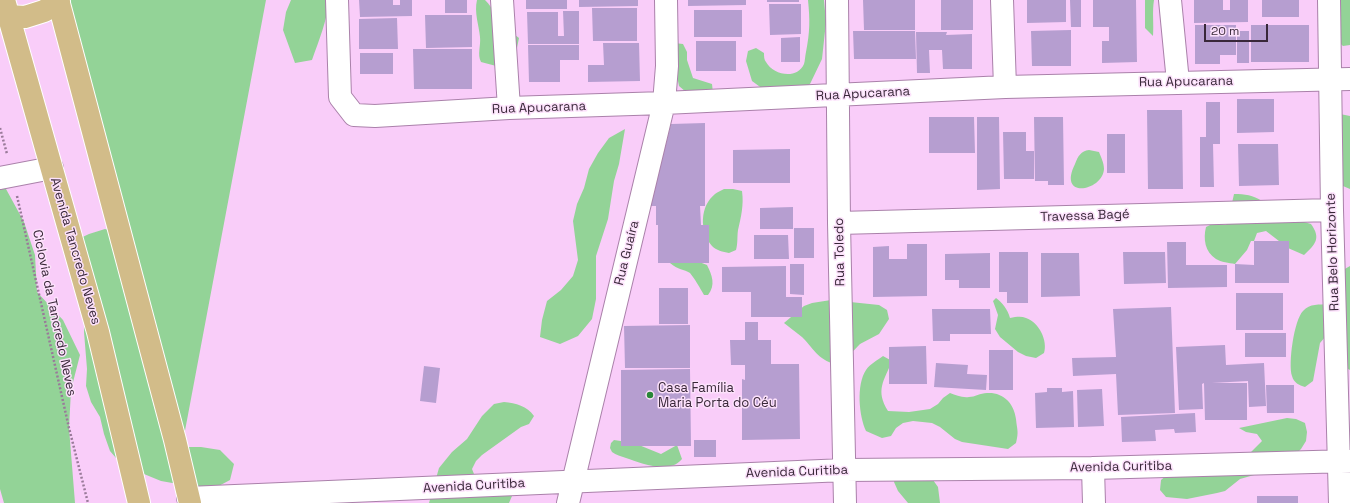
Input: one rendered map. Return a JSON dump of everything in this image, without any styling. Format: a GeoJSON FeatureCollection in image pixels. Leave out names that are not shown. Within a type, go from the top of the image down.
{"type":"FeatureCollection","features":[{"type":"Feature","properties":{"kind":"main road"},"geometry":{"type":"LineString","coordinates":[[6,8],[25,17],[44,11],[59,1],[175,440],[189,501]]}},
{"type":"Feature","properties":{"kind":"main road","name":"Avenida Tancredo Neves"},"geometry":{"type":"LineString","coordinates":[[6,8],[98,332],[139,503]]}},
{"type":"Feature","properties":{"kind":"street","name":"Rua Apucarana"},"geometry":{"type":"LineString","coordinates":[[337,0],[340,97],[354,115],[376,116],[509,108],[664,103],[1004,87],[1340,79]]}},
{"type":"Feature","properties":{"kind":"street"},"geometry":{"type":"LineString","coordinates":[[502,0],[509,108]]}},
{"type":"Feature","properties":{"kind":"street","name":"Rua Guaíra"},"geometry":{"type":"LineString","coordinates":[[568,503],[572,481],[664,103],[667,66],[666,0]]}},
{"type":"Feature","properties":{"kind":"street","name":"Rua Toledo"},"geometry":{"type":"LineString","coordinates":[[837,0],[839,223],[845,503]]}},
{"type":"Feature","properties":{"kind":"street"},"geometry":{"type":"LineString","coordinates":[[1002,0],[1004,87]]}},
{"type":"Feature","properties":{"kind":"street"},"geometry":{"type":"LineString","coordinates":[[1170,0],[1178,82]]}},
{"type":"Feature","properties":{"kind":"street","name":"Rua Belo Horizonte"},"geometry":{"type":"LineString","coordinates":[[1329,0],[1340,79],[1332,210],[1345,461],[1340,503]]}},
{"type":"Feature","properties":{"kind":"street"},"geometry":{"type":"LineString","coordinates":[[6,177],[52,168]]}},
{"type":"Feature","properties":{"kind":"street","name":"Travessa Bagé"},"geometry":{"type":"LineString","coordinates":[[839,223],[1332,210]]}},
{"type":"Feature","properties":{"kind":"street","name":"Avenida Curitiba"},"geometry":{"type":"LineString","coordinates":[[189,501],[246,500],[572,481],[845,470],[1093,468],[1345,461]]}},
{"type":"Feature","properties":{"kind":"street"},"geometry":{"type":"LineString","coordinates":[[1093,468],[1094,503]]}},
{"type":"Feature","properties":{"kind":"path","name":"Ciclovia da Tancredo Neves"},"geometry":{"type":"LineString","coordinates":[[0,128],[6,177],[88,503]]}},
{"type":"Feature","properties":{"kind":"green space"},"geometry":{"type":"Polygon","coordinates":[[[65,0],[266,0],[184,436],[65,0]]]}},
{"type":"Feature","properties":{"kind":"green space"},"geometry":{"type":"Polygon","coordinates":[[[291,0],[329,0],[325,23],[312,60],[295,63],[283,30],[286,12],[291,0]]]}},
{"type":"Feature","properties":{"kind":"green space"},"geometry":{"type":"Polygon","coordinates":[[[477,0],[485,0],[502,26],[519,38],[516,53],[500,67],[481,62],[479,53],[480,37],[476,10],[477,0]]]}},
{"type":"Feature","properties":{"kind":"green space"},"geometry":{"type":"Polygon","coordinates":[[[808,0],[824,0],[826,22],[822,59],[810,84],[802,89],[767,92],[752,81],[746,61],[748,51],[756,48],[764,53],[764,58],[769,66],[779,73],[791,74],[801,69],[804,64],[808,38],[808,0]]]}},
{"type":"Feature","properties":{"kind":"green space"},"geometry":{"type":"Polygon","coordinates":[[[1145,0],[1154,0],[1153,36],[1145,28],[1145,0]]]}},
{"type":"Feature","properties":{"kind":"green space"},"geometry":{"type":"Polygon","coordinates":[[[1340,0],[1350,0],[1350,45],[1343,46],[1336,40],[1340,0]]]}},
{"type":"Feature","properties":{"kind":"green space"},"geometry":{"type":"Polygon","coordinates":[[[674,43],[683,44],[687,52],[687,60],[693,78],[712,84],[713,93],[686,92],[679,86],[674,43]]]}},
{"type":"Feature","properties":{"kind":"green space"},"geometry":{"type":"Polygon","coordinates":[[[1340,114],[1350,116],[1350,189],[1343,186],[1337,178],[1340,114]]]}},
{"type":"Feature","properties":{"kind":"green space"},"geometry":{"type":"Polygon","coordinates":[[[625,129],[608,219],[596,256],[596,299],[592,319],[578,336],[560,344],[540,337],[542,320],[547,301],[561,290],[573,276],[578,260],[573,221],[589,169],[609,138],[625,129]]]}},
{"type":"Feature","properties":{"kind":"green space"},"geometry":{"type":"Polygon","coordinates":[[[1089,150],[1099,152],[1104,167],[1102,177],[1097,183],[1090,187],[1076,187],[1072,183],[1071,175],[1080,154],[1089,150]]]}},
{"type":"Feature","properties":{"kind":"green space"},"geometry":{"type":"Polygon","coordinates":[[[0,181],[24,222],[35,255],[37,292],[63,320],[80,355],[71,390],[69,428],[75,503],[4,503],[0,489],[0,181]]]}},
{"type":"Feature","properties":{"kind":"green space"},"geometry":{"type":"Polygon","coordinates":[[[724,189],[742,191],[743,196],[737,247],[736,250],[729,253],[720,251],[712,246],[703,226],[706,205],[715,194],[724,189]]]}},
{"type":"Feature","properties":{"kind":"green space"},"geometry":{"type":"Polygon","coordinates":[[[1234,194],[1255,197],[1262,201],[1262,210],[1311,224],[1316,233],[1316,241],[1304,255],[1288,248],[1266,231],[1257,233],[1254,241],[1251,241],[1247,250],[1235,264],[1216,259],[1207,249],[1205,241],[1206,227],[1214,223],[1225,225],[1233,221],[1232,203],[1234,194]]]}},
{"type":"Feature","properties":{"kind":"green space"},"geometry":{"type":"Polygon","coordinates":[[[105,229],[113,231],[154,406],[160,424],[182,447],[201,447],[220,450],[234,464],[230,480],[215,488],[195,487],[161,481],[122,465],[110,451],[100,417],[91,402],[86,386],[87,369],[84,332],[85,314],[72,242],[89,234],[105,229]]]}},
{"type":"Feature","properties":{"kind":"green space"},"geometry":{"type":"Polygon","coordinates":[[[694,260],[707,265],[710,272],[713,284],[708,295],[704,295],[690,273],[670,263],[694,260]]]}},
{"type":"Feature","properties":{"kind":"green space"},"geometry":{"type":"Polygon","coordinates":[[[1350,266],[1350,370],[1326,336],[1320,343],[1313,381],[1305,387],[1295,382],[1291,370],[1291,353],[1297,323],[1306,308],[1315,305],[1329,304],[1343,270],[1350,266]]]}},
{"type":"Feature","properties":{"kind":"green space"},"geometry":{"type":"Polygon","coordinates":[[[996,298],[1004,306],[1010,318],[1024,317],[1035,323],[1041,332],[1045,343],[1044,353],[1036,358],[1026,356],[1018,352],[1000,337],[995,329],[998,315],[993,301],[996,298]]]}},
{"type":"Feature","properties":{"kind":"green space"},"geometry":{"type":"Polygon","coordinates":[[[831,300],[879,305],[887,310],[889,319],[879,334],[860,344],[840,365],[822,358],[802,337],[784,323],[804,306],[831,300]]]}},
{"type":"Feature","properties":{"kind":"green space"},"geometry":{"type":"Polygon","coordinates":[[[883,356],[892,361],[881,391],[884,404],[888,411],[909,412],[930,409],[950,393],[966,397],[984,393],[998,394],[1010,403],[1015,413],[1018,431],[1016,443],[1008,449],[962,442],[955,439],[940,427],[932,423],[913,421],[903,423],[896,428],[891,436],[882,438],[866,431],[860,409],[861,384],[866,370],[883,356]]]}},
{"type":"Feature","properties":{"kind":"green space"},"geometry":{"type":"Polygon","coordinates":[[[504,402],[521,406],[534,416],[529,424],[521,427],[482,455],[476,461],[472,469],[476,479],[510,486],[512,496],[509,503],[429,503],[439,468],[452,452],[467,439],[482,416],[494,404],[504,402]]]}},
{"type":"Feature","properties":{"kind":"green space"},"geometry":{"type":"Polygon","coordinates":[[[1287,418],[1296,419],[1305,423],[1307,432],[1306,441],[1294,456],[1268,471],[1240,479],[1225,491],[1187,499],[1166,497],[1160,490],[1161,480],[1168,474],[1249,454],[1262,441],[1257,434],[1246,432],[1239,428],[1287,418]]]}},
{"type":"Feature","properties":{"kind":"green space"},"geometry":{"type":"Polygon","coordinates":[[[614,440],[634,443],[661,454],[677,445],[682,459],[676,464],[670,466],[663,467],[647,465],[612,452],[610,448],[611,443],[614,440]]]}},
{"type":"Feature","properties":{"kind":"green space"},"geometry":{"type":"Polygon","coordinates":[[[897,474],[933,480],[938,487],[940,503],[908,503],[898,491],[894,482],[897,474]]]}},
{"type":"Feature","properties":{"kind":"building"},"geometry":{"type":"Polygon","coordinates":[[[359,0],[393,0],[393,5],[400,5],[400,0],[412,0],[412,16],[360,17],[359,0]]]}},
{"type":"Feature","properties":{"kind":"building"},"geometry":{"type":"Polygon","coordinates":[[[445,0],[467,0],[467,13],[445,13],[445,0]]]}},
{"type":"Feature","properties":{"kind":"building"},"geometry":{"type":"Polygon","coordinates":[[[526,0],[567,0],[567,9],[526,9],[526,0]]]}},
{"type":"Feature","properties":{"kind":"building"},"geometry":{"type":"Polygon","coordinates":[[[579,0],[638,0],[638,6],[579,7],[579,0]]]}},
{"type":"Feature","properties":{"kind":"building"},"geometry":{"type":"Polygon","coordinates":[[[688,0],[746,0],[746,5],[688,6],[688,0]]]}},
{"type":"Feature","properties":{"kind":"building"},"geometry":{"type":"Polygon","coordinates":[[[767,0],[799,0],[799,2],[767,2],[767,0]]]}},
{"type":"Feature","properties":{"kind":"building"},"geometry":{"type":"Polygon","coordinates":[[[863,0],[915,0],[915,30],[864,30],[863,0]]]}},
{"type":"Feature","properties":{"kind":"building"},"geometry":{"type":"Polygon","coordinates":[[[941,0],[973,0],[973,30],[941,30],[941,0]]]}},
{"type":"Feature","properties":{"kind":"building"},"geometry":{"type":"Polygon","coordinates":[[[1027,0],[1066,0],[1066,22],[1027,23],[1027,0]]]}},
{"type":"Feature","properties":{"kind":"building"},"geometry":{"type":"Polygon","coordinates":[[[1070,0],[1081,0],[1081,27],[1071,27],[1070,0]]]}},
{"type":"Feature","properties":{"kind":"building"},"geometry":{"type":"Polygon","coordinates":[[[1093,0],[1136,0],[1137,62],[1102,63],[1102,41],[1109,41],[1109,27],[1093,27],[1093,0]]]}},
{"type":"Feature","properties":{"kind":"building"},"geometry":{"type":"Polygon","coordinates":[[[1194,0],[1223,0],[1223,10],[1230,10],[1230,0],[1248,0],[1248,22],[1194,23],[1194,0]]]}},
{"type":"Feature","properties":{"kind":"building"},"geometry":{"type":"Polygon","coordinates":[[[1262,0],[1299,0],[1299,17],[1262,17],[1262,0]]]}},
{"type":"Feature","properties":{"kind":"building"},"geometry":{"type":"Polygon","coordinates":[[[769,4],[801,4],[801,34],[770,35],[769,4]]]}},
{"type":"Feature","properties":{"kind":"building"},"geometry":{"type":"Polygon","coordinates":[[[592,8],[637,8],[637,41],[593,41],[592,8]]]}},
{"type":"Feature","properties":{"kind":"building"},"geometry":{"type":"Polygon","coordinates":[[[694,10],[742,10],[742,37],[694,37],[694,10]]]}},
{"type":"Feature","properties":{"kind":"building"},"geometry":{"type":"Polygon","coordinates":[[[563,11],[579,11],[579,44],[528,44],[527,12],[558,12],[558,36],[564,36],[563,11]]]}},
{"type":"Feature","properties":{"kind":"building"},"geometry":{"type":"Polygon","coordinates":[[[425,15],[472,15],[472,47],[426,48],[425,15]]]}},
{"type":"Feature","properties":{"kind":"building"},"geometry":{"type":"Polygon","coordinates":[[[397,18],[398,49],[359,49],[359,19],[397,18]]]}},
{"type":"Feature","properties":{"kind":"building"},"geometry":{"type":"Polygon","coordinates":[[[1195,25],[1236,25],[1236,55],[1220,55],[1220,64],[1195,64],[1195,25]]]}},
{"type":"Feature","properties":{"kind":"building"},"geometry":{"type":"Polygon","coordinates":[[[1251,25],[1309,25],[1309,62],[1251,62],[1251,25]]]}},
{"type":"Feature","properties":{"kind":"building"},"geometry":{"type":"Polygon","coordinates":[[[1071,30],[1071,66],[1032,66],[1031,31],[1071,30]]]}},
{"type":"Feature","properties":{"kind":"building"},"geometry":{"type":"Polygon","coordinates":[[[853,31],[915,31],[916,59],[854,59],[853,31]]]}},
{"type":"Feature","properties":{"kind":"building"},"geometry":{"type":"Polygon","coordinates":[[[1237,31],[1249,31],[1249,63],[1237,63],[1237,31]]]}},
{"type":"Feature","properties":{"kind":"building"},"geometry":{"type":"Polygon","coordinates":[[[916,32],[947,32],[946,35],[972,34],[972,69],[943,69],[942,50],[929,50],[930,73],[917,73],[916,32]]]}},
{"type":"Feature","properties":{"kind":"building"},"geometry":{"type":"Polygon","coordinates":[[[800,37],[800,62],[781,62],[781,38],[800,37]]]}},
{"type":"Feature","properties":{"kind":"building"},"geometry":{"type":"Polygon","coordinates":[[[696,41],[736,41],[736,71],[696,71],[696,41]]]}},
{"type":"Feature","properties":{"kind":"building"},"geometry":{"type":"Polygon","coordinates":[[[603,43],[639,43],[640,81],[588,82],[588,65],[604,65],[603,43]]]}},
{"type":"Feature","properties":{"kind":"building"},"geometry":{"type":"Polygon","coordinates":[[[528,45],[579,45],[579,60],[560,60],[560,82],[529,82],[528,45]]]}},
{"type":"Feature","properties":{"kind":"building"},"geometry":{"type":"Polygon","coordinates":[[[413,49],[472,49],[472,89],[414,89],[413,49]]]}},
{"type":"Feature","properties":{"kind":"building"},"geometry":{"type":"Polygon","coordinates":[[[360,53],[393,53],[393,74],[360,74],[360,53]]]}},
{"type":"Feature","properties":{"kind":"building"},"geometry":{"type":"Polygon","coordinates":[[[1237,99],[1274,99],[1274,132],[1237,133],[1237,99]]]}},
{"type":"Feature","properties":{"kind":"building"},"geometry":{"type":"Polygon","coordinates":[[[1206,102],[1220,102],[1220,144],[1213,144],[1214,187],[1200,187],[1200,137],[1206,137],[1206,102]]]}},
{"type":"Feature","properties":{"kind":"building"},"geometry":{"type":"Polygon","coordinates":[[[1147,110],[1182,110],[1183,189],[1148,189],[1147,110]]]}},
{"type":"Feature","properties":{"kind":"building"},"geometry":{"type":"Polygon","coordinates":[[[929,117],[974,117],[975,153],[929,153],[929,117]]]}},
{"type":"Feature","properties":{"kind":"building"},"geometry":{"type":"Polygon","coordinates":[[[977,117],[999,117],[1000,189],[977,190],[977,117]]]}},
{"type":"Feature","properties":{"kind":"building"},"geometry":{"type":"Polygon","coordinates":[[[1034,117],[1063,117],[1064,185],[1048,185],[1048,181],[1035,181],[1034,117]]]}},
{"type":"Feature","properties":{"kind":"building"},"geometry":{"type":"Polygon","coordinates":[[[705,123],[705,206],[700,206],[701,225],[709,225],[709,263],[658,263],[658,225],[656,225],[656,206],[650,206],[671,124],[705,123]]]}},
{"type":"Feature","properties":{"kind":"building"},"geometry":{"type":"Polygon","coordinates":[[[1003,132],[1026,132],[1026,151],[1034,151],[1034,179],[1004,179],[1003,132]]]}},
{"type":"Feature","properties":{"kind":"building"},"geometry":{"type":"Polygon","coordinates":[[[1107,134],[1125,134],[1125,173],[1107,173],[1107,134]]]}},
{"type":"Feature","properties":{"kind":"building"},"geometry":{"type":"Polygon","coordinates":[[[1238,144],[1278,144],[1279,185],[1239,186],[1238,144]]]}},
{"type":"Feature","properties":{"kind":"building"},"geometry":{"type":"Polygon","coordinates":[[[790,149],[790,183],[733,183],[733,150],[790,149]]]}},
{"type":"Feature","properties":{"kind":"building"},"geometry":{"type":"Polygon","coordinates":[[[793,207],[793,229],[760,229],[760,208],[793,207]]]}},
{"type":"Feature","properties":{"kind":"building"},"geometry":{"type":"Polygon","coordinates":[[[794,228],[814,228],[814,258],[794,258],[794,228]]]}},
{"type":"Feature","properties":{"kind":"building"},"geometry":{"type":"Polygon","coordinates":[[[754,235],[788,235],[789,259],[754,259],[754,235]]]}},
{"type":"Feature","properties":{"kind":"building"},"geometry":{"type":"Polygon","coordinates":[[[1254,241],[1289,241],[1289,283],[1235,283],[1235,264],[1254,265],[1254,241]]]}},
{"type":"Feature","properties":{"kind":"building"},"geometry":{"type":"Polygon","coordinates":[[[1167,242],[1186,242],[1186,265],[1227,265],[1227,287],[1168,288],[1167,242]]]}},
{"type":"Feature","properties":{"kind":"building"},"geometry":{"type":"Polygon","coordinates":[[[907,244],[927,244],[927,296],[873,297],[873,247],[889,246],[889,259],[907,259],[907,244]]]}},
{"type":"Feature","properties":{"kind":"building"},"geometry":{"type":"Polygon","coordinates":[[[999,252],[1028,252],[1028,303],[1007,303],[1007,292],[999,292],[999,252]]]}},
{"type":"Feature","properties":{"kind":"building"},"geometry":{"type":"Polygon","coordinates":[[[1123,252],[1165,252],[1166,283],[1124,284],[1123,252]]]}},
{"type":"Feature","properties":{"kind":"building"},"geometry":{"type":"Polygon","coordinates":[[[990,253],[990,288],[959,288],[959,280],[945,280],[945,254],[990,253]]]}},
{"type":"Feature","properties":{"kind":"building"},"geometry":{"type":"Polygon","coordinates":[[[1041,253],[1079,253],[1080,296],[1041,297],[1041,253]]]}},
{"type":"Feature","properties":{"kind":"building"},"geometry":{"type":"Polygon","coordinates":[[[790,264],[804,264],[804,295],[790,294],[790,264]]]}},
{"type":"Feature","properties":{"kind":"building"},"geometry":{"type":"Polygon","coordinates":[[[786,266],[786,297],[802,297],[802,317],[751,317],[751,292],[722,292],[722,267],[786,266]]]}},
{"type":"Feature","properties":{"kind":"building"},"geometry":{"type":"Polygon","coordinates":[[[659,288],[688,288],[688,324],[659,324],[659,288]]]}},
{"type":"Feature","properties":{"kind":"building"},"geometry":{"type":"Polygon","coordinates":[[[1236,293],[1283,293],[1283,330],[1236,330],[1236,293]]]}},
{"type":"Feature","properties":{"kind":"building"},"geometry":{"type":"Polygon","coordinates":[[[1171,307],[1175,413],[1118,415],[1116,374],[1073,376],[1072,358],[1116,357],[1113,309],[1171,307]]]}},
{"type":"Feature","properties":{"kind":"building"},"geometry":{"type":"Polygon","coordinates":[[[932,309],[990,309],[991,334],[950,334],[950,341],[933,341],[932,309]]]}},
{"type":"Feature","properties":{"kind":"building"},"geometry":{"type":"Polygon","coordinates":[[[745,322],[758,322],[758,340],[771,340],[771,364],[799,364],[800,439],[742,440],[742,379],[745,380],[745,365],[731,365],[730,340],[745,340],[745,322]]]}},
{"type":"Feature","properties":{"kind":"building"},"geometry":{"type":"Polygon","coordinates":[[[690,325],[690,368],[625,368],[624,326],[690,325]]]}},
{"type":"Feature","properties":{"kind":"building"},"geometry":{"type":"Polygon","coordinates":[[[1245,333],[1286,333],[1286,357],[1245,357],[1245,333]]]}},
{"type":"Feature","properties":{"kind":"building"},"geometry":{"type":"Polygon","coordinates":[[[1225,345],[1226,365],[1264,363],[1266,406],[1249,407],[1248,381],[1212,383],[1247,383],[1247,420],[1205,420],[1204,383],[1202,384],[1203,409],[1179,410],[1176,347],[1225,345]]]}},
{"type":"Feature","properties":{"kind":"building"},"geometry":{"type":"Polygon","coordinates":[[[926,346],[927,384],[889,384],[889,347],[926,346]]]}},
{"type":"Feature","properties":{"kind":"building"},"geometry":{"type":"Polygon","coordinates":[[[989,350],[1013,350],[1013,390],[989,390],[989,350]]]}},
{"type":"Feature","properties":{"kind":"building"},"geometry":{"type":"Polygon","coordinates":[[[936,363],[968,365],[967,374],[987,375],[986,390],[934,387],[936,363]]]}},
{"type":"Feature","properties":{"kind":"building"},"geometry":{"type":"Polygon","coordinates":[[[424,366],[440,368],[436,403],[420,401],[424,366]]]}},
{"type":"Feature","properties":{"kind":"building"},"geometry":{"type":"Polygon","coordinates":[[[690,369],[691,446],[621,446],[621,370],[690,369]]]}},
{"type":"Feature","properties":{"kind":"building"},"geometry":{"type":"Polygon","coordinates":[[[1266,385],[1294,385],[1294,413],[1267,413],[1266,385]]]}},
{"type":"Feature","properties":{"kind":"building"},"geometry":{"type":"Polygon","coordinates":[[[1047,388],[1062,388],[1062,392],[1073,391],[1074,427],[1036,428],[1035,393],[1047,392],[1047,388]]]}},
{"type":"Feature","properties":{"kind":"building"},"geometry":{"type":"Polygon","coordinates":[[[1102,389],[1104,426],[1078,427],[1077,390],[1102,389]]]}},
{"type":"Feature","properties":{"kind":"building"},"geometry":{"type":"Polygon","coordinates":[[[1195,413],[1196,432],[1175,433],[1174,429],[1155,430],[1156,441],[1122,442],[1121,417],[1195,413]]]}},
{"type":"Feature","properties":{"kind":"building"},"geometry":{"type":"Polygon","coordinates":[[[694,440],[716,440],[716,457],[694,457],[694,440]]]}},
{"type":"Feature","properties":{"kind":"building"},"geometry":{"type":"Polygon","coordinates":[[[1257,496],[1298,496],[1298,503],[1257,503],[1257,496]]]}},
{"type":"Feature","properties":{"kind":"place","name":"Casa Família Maria Porta do Céu"},"geometry":{"type":"Point","coordinates":[650,395]}}]}
